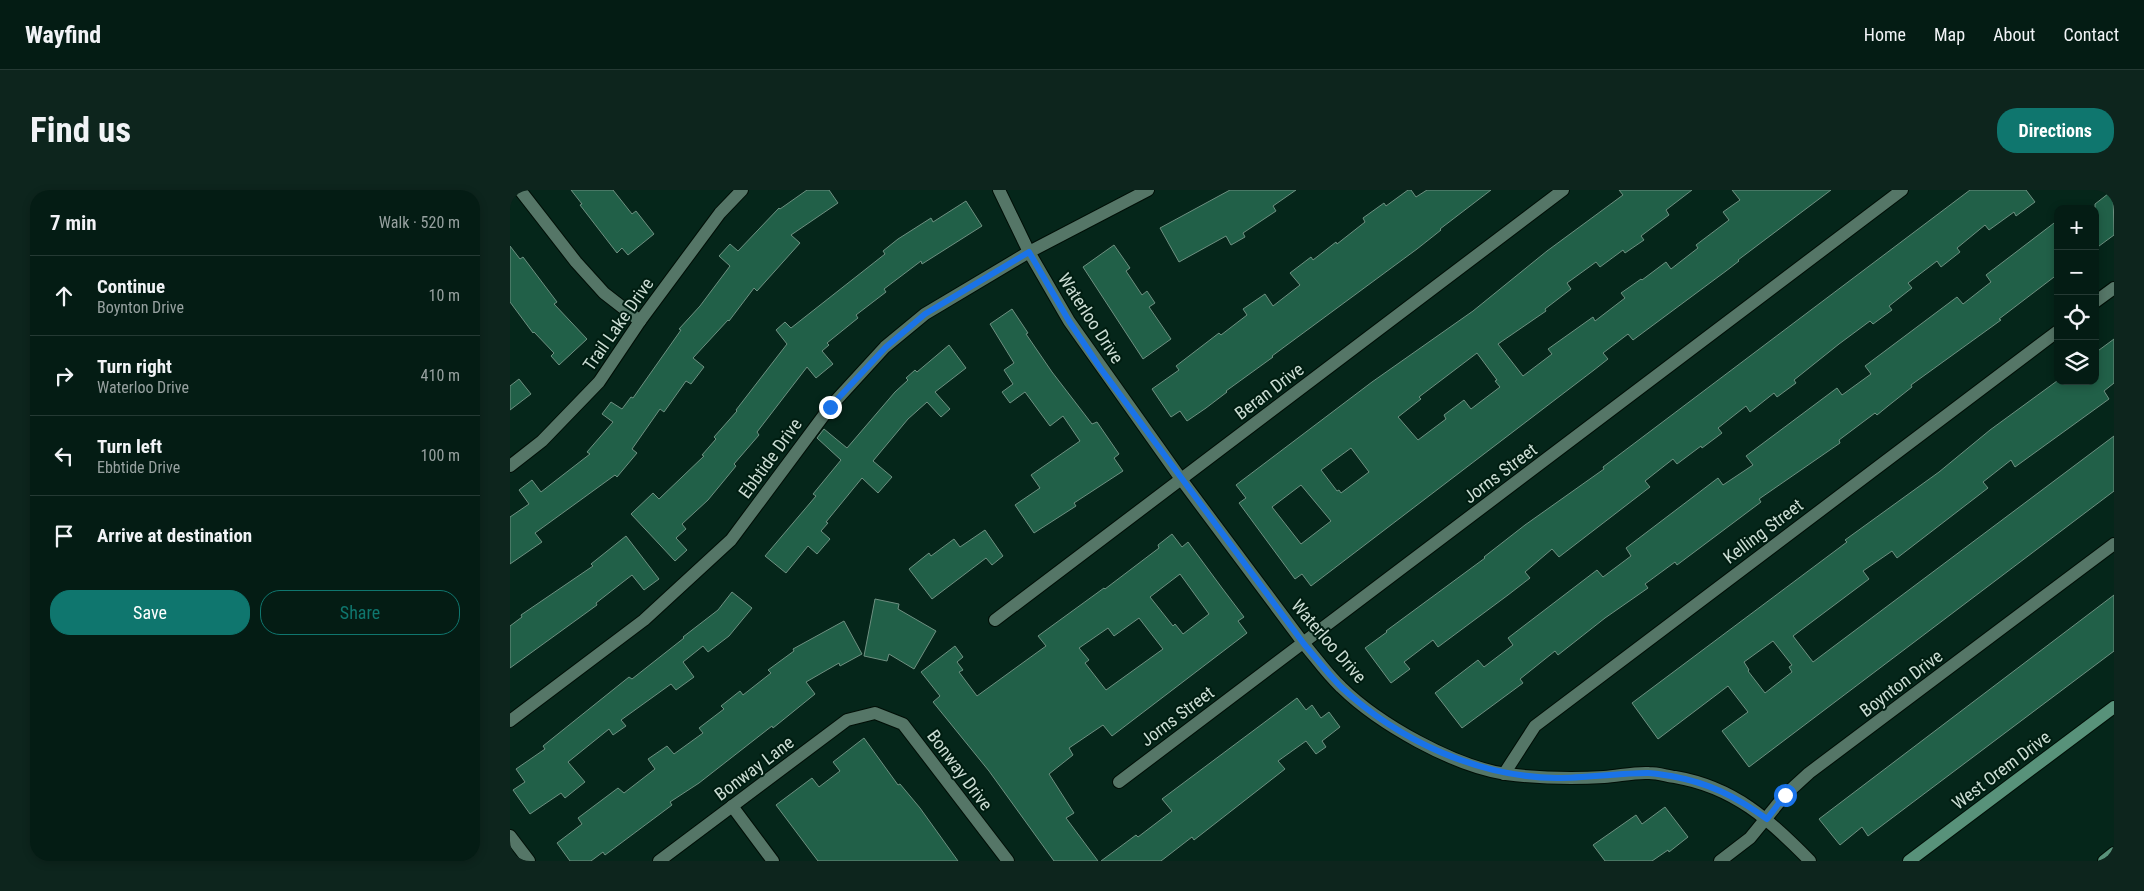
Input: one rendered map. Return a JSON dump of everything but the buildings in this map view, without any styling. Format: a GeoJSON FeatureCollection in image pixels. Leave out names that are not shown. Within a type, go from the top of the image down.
{"type":"FeatureCollection","features":[{"type":"Feature","properties":{"kind":"main road","name":"West Orem Drive"},"geometry":{"type":"LineString","coordinates":[[1909,861],[2114,707]]}},
{"type":"Feature","properties":{"kind":"main road"},"geometry":{"type":"LineString","coordinates":[[2104,861],[2114,853]]}},
{"type":"Feature","properties":{"kind":"street"},"geometry":{"type":"LineString","coordinates":[[520,190],[576,262],[604,293],[640,321]]}},
{"type":"Feature","properties":{"kind":"street","name":"Trail Lake Drive"},"geometry":{"type":"LineString","coordinates":[[510,466],[542,441],[599,382],[640,321],[720,213],[742,190]]}},
{"type":"Feature","properties":{"kind":"street","name":"Waterloo Drive"},"geometry":{"type":"LineString","coordinates":[[999,190],[1029,252],[1074,329],[1304,644],[1341,687],[1387,723],[1460,761],[1504,774],[1556,778],[1649,773],[1684,779],[1718,788],[1745,803],[1767,819],[1810,861]]}},
{"type":"Feature","properties":{"kind":"street","name":"Ebbtide Drive"},"geometry":{"type":"LineString","coordinates":[[510,721],[644,620],[731,540],[830,407],[886,347],[925,314],[1029,252],[1148,190]]}},
{"type":"Feature","properties":{"kind":"street","name":"Beran Drive"},"geometry":{"type":"LineString","coordinates":[[995,620],[1563,190]]}},
{"type":"Feature","properties":{"kind":"street","name":"Jorns Street"},"geometry":{"type":"LineString","coordinates":[[1119,782],[1902,190]]}},
{"type":"Feature","properties":{"kind":"street"},"geometry":{"type":"LineString","coordinates":[[2099,299],[2114,288]]}},
{"type":"Feature","properties":{"kind":"street","name":"Kelling Street"},"geometry":{"type":"LineString","coordinates":[[1504,774],[1535,726],[2054,333]]}},
{"type":"Feature","properties":{"kind":"street","name":"Boynton Drive"},"geometry":{"type":"LineString","coordinates":[[1720,861],[1750,838],[1785,795],[1809,773],[2114,544]]}},
{"type":"Feature","properties":{"kind":"street","name":"Bonway Lane"},"geometry":{"type":"LineString","coordinates":[[659,861],[846,720],[875,713]]}},
{"type":"Feature","properties":{"kind":"street","name":"Bonway Drive"},"geometry":{"type":"LineString","coordinates":[[875,713],[903,724],[1008,861]]}},
{"type":"Feature","properties":{"kind":"street"},"geometry":{"type":"LineString","coordinates":[[732,806],[774,861]]}},
{"type":"Feature","properties":{"kind":"street"},"geometry":{"type":"LineString","coordinates":[[510,836],[529,861]]}},
{"type":"Feature","properties":{"kind":"route"},"geometry":{"type":"LineString","coordinates":[[830,407],[886,347],[925,314],[963,289],[1029,252],[1069,321],[1101,369],[1304,644],[1341,687],[1387,723],[1460,761],[1504,774],[1556,778],[1603,777],[1649,773],[1684,779],[1718,788],[1745,803],[1767,819],[1785,795]]}}]}
